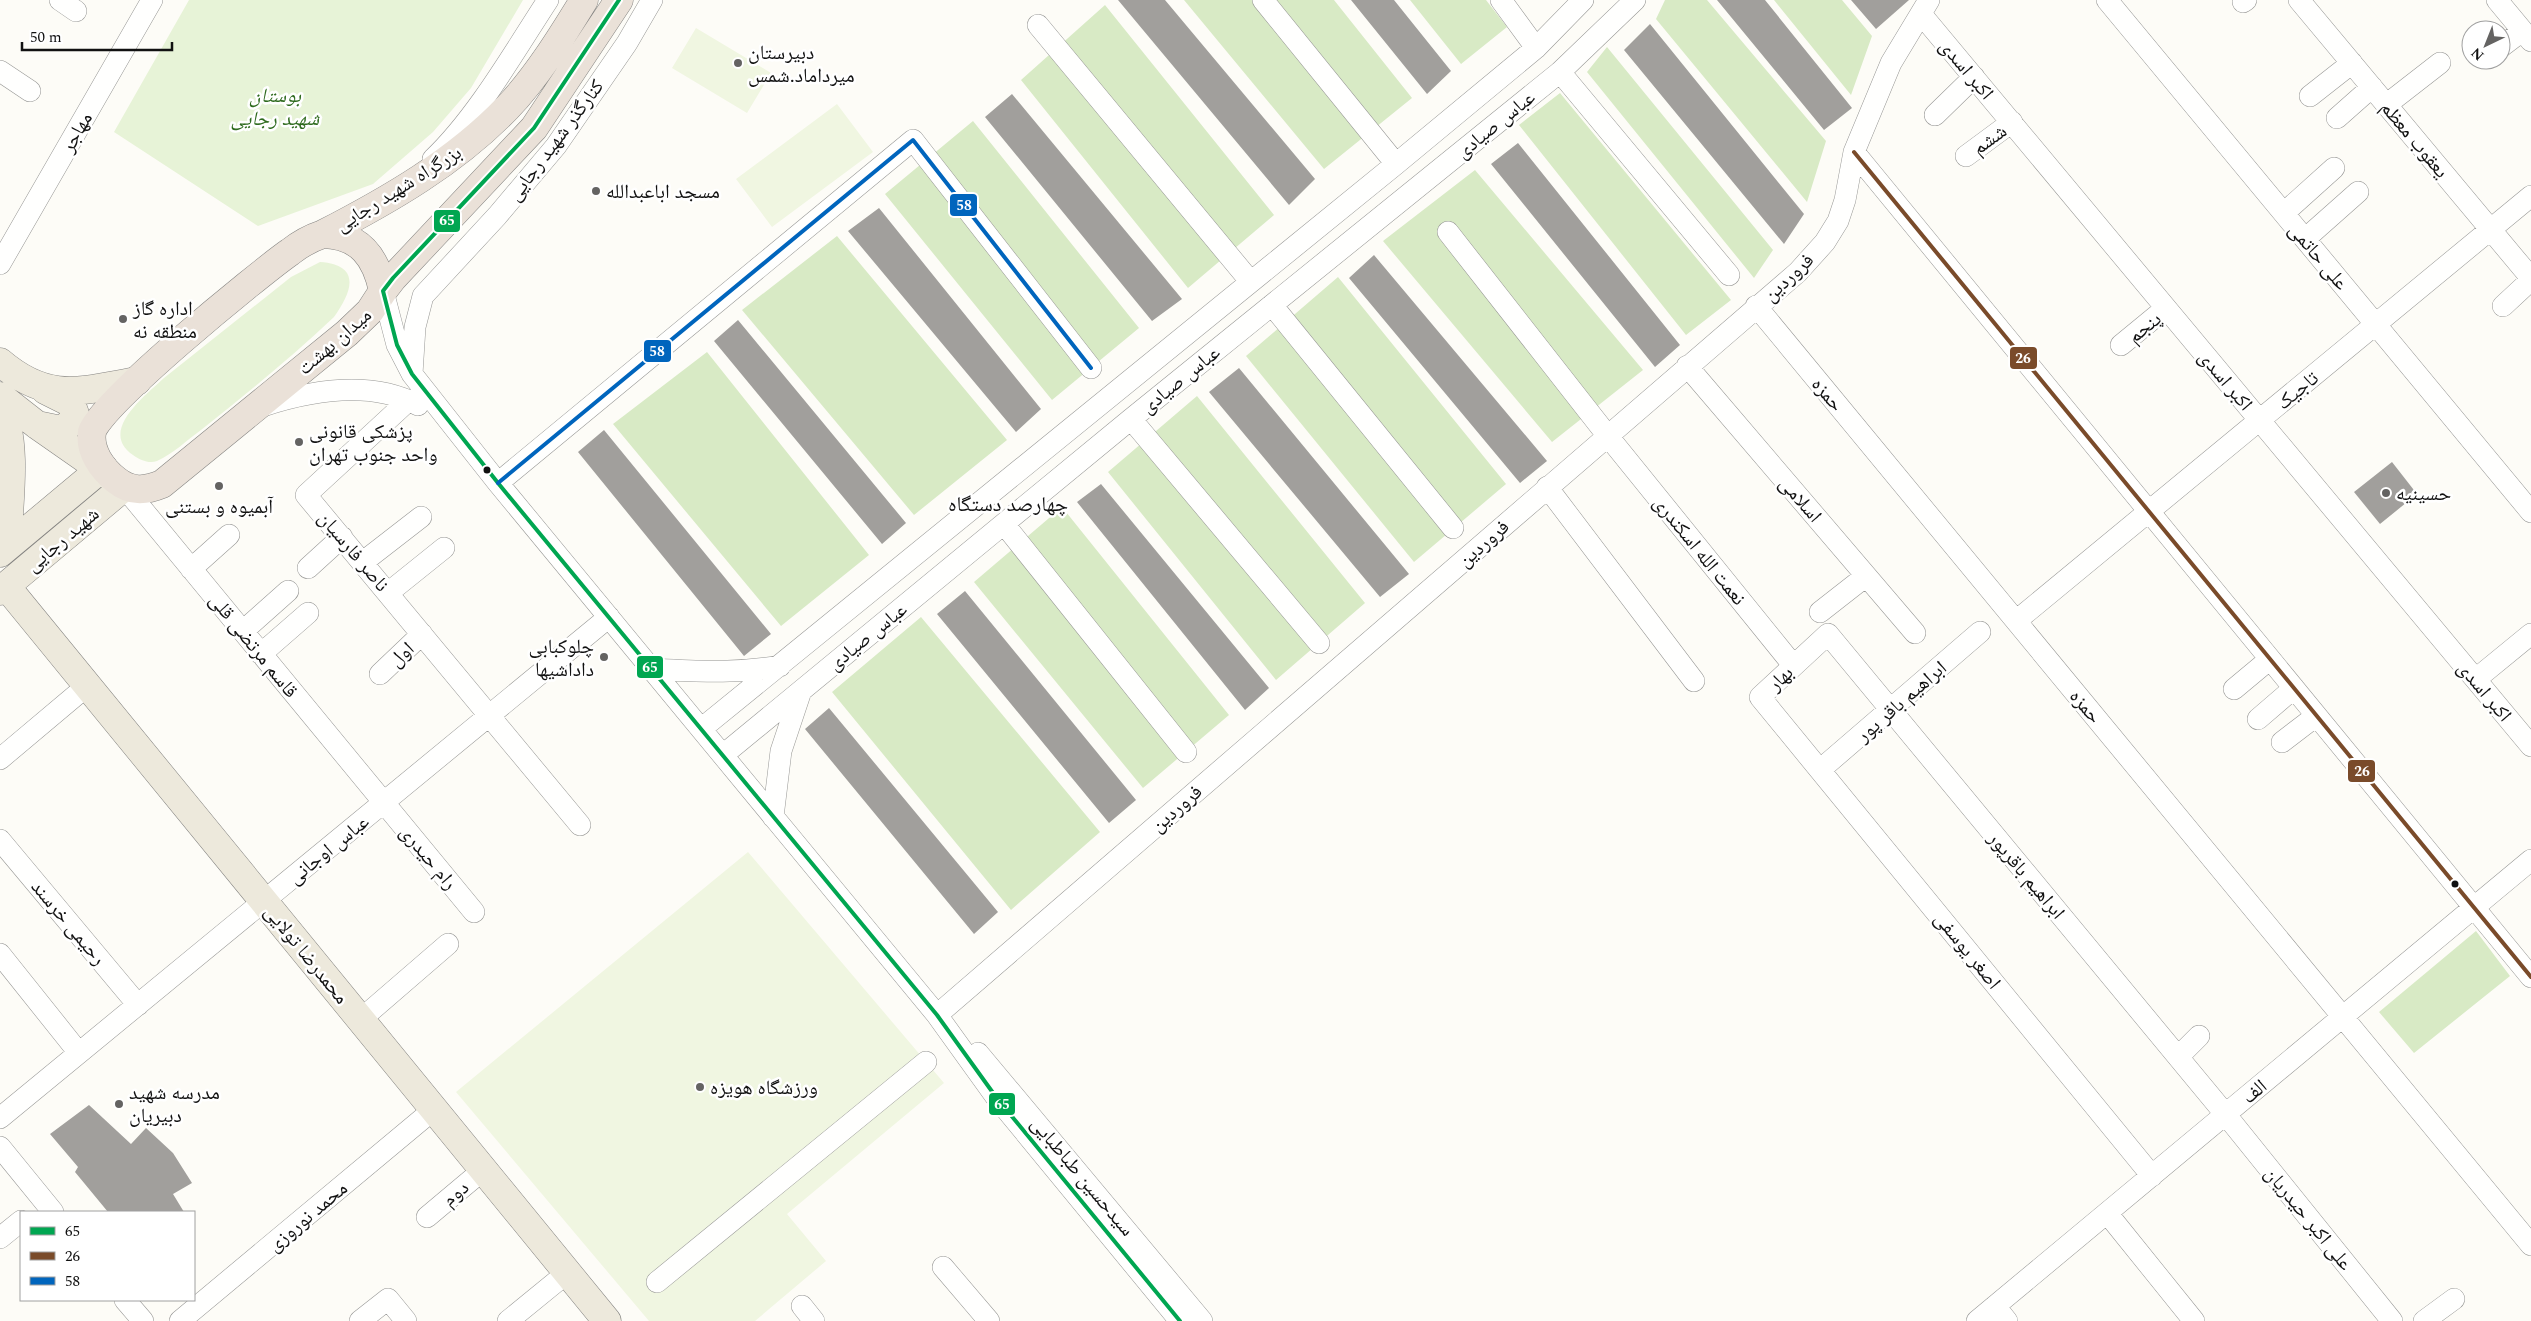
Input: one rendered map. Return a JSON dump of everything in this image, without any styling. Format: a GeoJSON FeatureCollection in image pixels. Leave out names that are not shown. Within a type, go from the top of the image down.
{"type":"FeatureCollection","features":[{"type":"Feature","properties":{"kind":"highway","name":"بزرگراه شهید رجایی"},"geometry":{"type":"LineString","coordinates":[[323,234],[377,206],[443,164],[478,136],[508,107],[545,58],[584,0]]}},
{"type":"Feature","properties":{"kind":"highway","name":"بزرگراه شهید رجایی"},"geometry":{"type":"LineString","coordinates":[[383,291],[534,128],[619,0]]}},
{"type":"Feature","properties":{"kind":"highway"},"geometry":{"type":"LineString","coordinates":[[377,206],[366,234],[373,245],[384,253],[395,255],[405,253],[427,242]]}},
{"type":"Feature","properties":{"kind":"highway"},"geometry":{"type":"LineString","coordinates":[[110,475],[92,445],[92,431],[98,419],[137,380],[268,268],[291,251],[323,234]]}},
{"type":"Feature","properties":{"kind":"highway","name":"میدان بهشت"},"geometry":{"type":"LineString","coordinates":[[110,475],[142,490],[162,484],[361,321],[378,302],[383,291],[374,264],[360,246],[344,236],[323,234]]}},
{"type":"Feature","properties":{"kind":"main road"},"geometry":{"type":"LineString","coordinates":[[0,362],[13,373],[72,403],[75,414],[71,424],[61,430],[37,425]]}},
{"type":"Feature","properties":{"kind":"main road"},"geometry":{"type":"LineString","coordinates":[[44,389],[64,392],[137,380]]}},
{"type":"Feature","properties":{"kind":"main road"},"geometry":{"type":"LineString","coordinates":[[0,396],[37,425],[110,475]]}},
{"type":"Feature","properties":{"kind":"main road"},"geometry":{"type":"LineString","coordinates":[[0,409],[4,414],[10,440],[2,550]]}},
{"type":"Feature","properties":{"kind":"main road","name":"شهید رجایی"},"geometry":{"type":"LineString","coordinates":[[2,550],[110,475]]}},
{"type":"Feature","properties":{"kind":"main road","name":"شهید رجایی"},"geometry":{"type":"LineString","coordinates":[[3,588],[110,475]]}},
{"type":"Feature","properties":{"kind":"main road","name":"محمدرضا تولایی"},"geometry":{"type":"LineString","coordinates":[[3,588],[88,686],[607,1321]]}},
{"type":"Feature","properties":{"kind":"street","name":"مهاجر"},"geometry":{"type":"LineString","coordinates":[[0,264],[152,0]]}},
{"type":"Feature","properties":{"kind":"street"},"geometry":{"type":"LineString","coordinates":[[404,188],[445,148],[489,88],[548,0]]}},
{"type":"Feature","properties":{"kind":"street","name":"کنارگذر شهید رجایی"},"geometry":{"type":"LineString","coordinates":[[412,374],[415,327],[423,296],[497,216],[556,146],[627,43],[652,0]]}},
{"type":"Feature","properties":{"kind":"street"},"geometry":{"type":"LineString","coordinates":[[1263,0],[1396,164]]}},
{"type":"Feature","properties":{"kind":"street"},"geometry":{"type":"LineString","coordinates":[[1501,0],[1536,48]]}},
{"type":"Feature","properties":{"kind":"street","name":"عباس صیادی"},"geometry":{"type":"LineString","coordinates":[[701,729],[783,665],[1250,281],[1396,164],[1536,48],[1583,0]]}},
{"type":"Feature","properties":{"kind":"street","name":"عباس صیادی"},"geometry":{"type":"LineString","coordinates":[[723,755],[1131,419],[1560,72],[1635,0]]}},
{"type":"Feature","properties":{"kind":"street","name":"علی حاتمی"},"geometry":{"type":"LineString","coordinates":[[2106,0],[2531,512]]}},
{"type":"Feature","properties":{"kind":"street"},"geometry":{"type":"LineString","coordinates":[[2497,0],[2527,36],[2511,43]]}},
{"type":"Feature","properties":{"kind":"street","name":"یعقوب معظم"},"geometry":{"type":"LineString","coordinates":[[2303,1],[2386,105],[2531,279]]}},
{"type":"Feature","properties":{"kind":"street","name":"اکبر اسدی"},"geometry":{"type":"LineString","coordinates":[[1925,7],[1974,78],[2531,746]]}},
{"type":"Feature","properties":{"kind":"street","name":"فروردین"},"geometry":{"type":"LineString","coordinates":[[937,1015],[1756,306],[1798,272],[1825,242],[1838,221],[1845,200],[1854,152],[1891,62],[1925,7]]}},
{"type":"Feature","properties":{"kind":"street"},"geometry":{"type":"LineString","coordinates":[[1038,26],[1250,281]]}},
{"type":"Feature","properties":{"kind":"street"},"geometry":{"type":"LineString","coordinates":[[2310,96],[2352,63]]}},
{"type":"Feature","properties":{"kind":"street"},"geometry":{"type":"LineString","coordinates":[[2386,105],[2440,63]]}},
{"type":"Feature","properties":{"kind":"street"},"geometry":{"type":"LineString","coordinates":[[0,72],[30,91]]}},
{"type":"Feature","properties":{"kind":"street"},"geometry":{"type":"LineString","coordinates":[[1560,72],[1729,275]]}},
{"type":"Feature","properties":{"kind":"street"},"geometry":{"type":"LineString","coordinates":[[1935,115],[1974,78]]}},
{"type":"Feature","properties":{"kind":"street"},"geometry":{"type":"LineString","coordinates":[[2337,118],[2372,87]]}},
{"type":"Feature","properties":{"kind":"street","name":"ششم"},"geometry":{"type":"LineString","coordinates":[[1966,156],[2012,122]]}},
{"type":"Feature","properties":{"kind":"street"},"geometry":{"type":"LineString","coordinates":[[498,483],[913,140],[1091,368]]}},
{"type":"Feature","properties":{"kind":"street"},"geometry":{"type":"LineString","coordinates":[[1854,152],[2531,977]]}},
{"type":"Feature","properties":{"kind":"street"},"geometry":{"type":"LineString","coordinates":[[2284,213],[2334,168]]}},
{"type":"Feature","properties":{"kind":"street"},"geometry":{"type":"LineString","coordinates":[[2305,239],[2358,192]]}},
{"type":"Feature","properties":{"kind":"street","name":"تاجیک"},"geometry":{"type":"LineString","coordinates":[[2016,621],[2531,196]]}},
{"type":"Feature","properties":{"kind":"street","name":"نعمت الله اسکندری"},"geometry":{"type":"LineString","coordinates":[[1448,232],[1607,435],[1793,665]]}},
{"type":"Feature","properties":{"kind":"street"},"geometry":{"type":"LineString","coordinates":[[2503,306],[2531,279]]}},
{"type":"Feature","properties":{"kind":"street","name":"سیدحسین طباطبایی"},"geometry":{"type":"LineString","coordinates":[[383,291],[397,345],[412,374],[498,483],[937,1015],[981,1055],[1003,1093],[1180,1321]]}},
{"type":"Feature","properties":{"kind":"street"},"geometry":{"type":"LineString","coordinates":[[1272,305],[1453,528]]}},
{"type":"Feature","properties":{"kind":"street","name":"حمزه"},"geometry":{"type":"LineString","coordinates":[[1756,306],[2531,1245]]}},
{"type":"Feature","properties":{"kind":"street","name":"پنجم"},"geometry":{"type":"LineString","coordinates":[[2121,345],[2166,308]]}},
{"type":"Feature","properties":{"kind":"street","name":"اسلامی"},"geometry":{"type":"LineString","coordinates":[[1687,366],[1915,633]]}},
{"type":"Feature","properties":{"kind":"street"},"geometry":{"type":"LineString","coordinates":[[256,408],[297,395],[338,390],[363,390],[409,400],[450,423]]}},
{"type":"Feature","properties":{"kind":"street","name":"ناصر فارسیان"},"geometry":{"type":"LineString","coordinates":[[409,400],[306,495],[580,825]]}},
{"type":"Feature","properties":{"kind":"street"},"geometry":{"type":"LineString","coordinates":[[1131,419],[1319,643]]}},
{"type":"Feature","properties":{"kind":"street","name":"قاسم مرتضی قلی"},"geometry":{"type":"LineString","coordinates":[[110,475],[191,569],[384,803]]}},
{"type":"Feature","properties":{"kind":"street"},"geometry":{"type":"LineString","coordinates":[[1547,487],[1694,681]]}},
{"type":"Feature","properties":{"kind":"street"},"geometry":{"type":"LineString","coordinates":[[363,562],[421,517]]}},
{"type":"Feature","properties":{"kind":"street"},"geometry":{"type":"LineString","coordinates":[[1004,524],[1186,752]]}},
{"type":"Feature","properties":{"kind":"street"},"geometry":{"type":"LineString","coordinates":[[191,569],[229,535]]}},
{"type":"Feature","properties":{"kind":"street"},"geometry":{"type":"LineString","coordinates":[[308,568],[342,537]]}},
{"type":"Feature","properties":{"kind":"street"},"geometry":{"type":"LineString","coordinates":[[388,593],[444,548]]}},
{"type":"Feature","properties":{"kind":"street"},"geometry":{"type":"LineString","coordinates":[[1820,612],[1866,576]]}},
{"type":"Feature","properties":{"kind":"street"},"geometry":{"type":"LineString","coordinates":[[242,631],[288,591]]}},
{"type":"Feature","properties":{"kind":"street"},"geometry":{"type":"LineString","coordinates":[[261,654],[308,612]]}},
{"type":"Feature","properties":{"kind":"street","name":"عباس اوجانی"},"geometry":{"type":"LineString","coordinates":[[0,1118],[609,617]]}},
{"type":"Feature","properties":{"kind":"street","name":"ابراهیم باقر پور"},"geometry":{"type":"LineString","coordinates":[[1822,769],[1980,632]]}},
{"type":"Feature","properties":{"kind":"street","name":"اول"},"geometry":{"type":"LineString","coordinates":[[380,674],[422,634]]}},
{"type":"Feature","properties":{"kind":"street","name":"بهار"},"geometry":{"type":"LineString","coordinates":[[1784,725],[1760,696],[1828,634]]}},
{"type":"Feature","properties":{"kind":"street","name":"ابراهیم باقرپور"},"geometry":{"type":"LineString","coordinates":[[1828,634],[2226,1115]]}},
{"type":"Feature","properties":{"kind":"street"},"geometry":{"type":"LineString","coordinates":[[2476,679],[2530,634]]}},
{"type":"Feature","properties":{"kind":"street"},"geometry":{"type":"LineString","coordinates":[[2234,689],[2270,660]]}},
{"type":"Feature","properties":{"kind":"street"},"geometry":{"type":"LineString","coordinates":[[651,668],[747,672],[783,665]]}},
{"type":"Feature","properties":{"kind":"street"},"geometry":{"type":"LineString","coordinates":[[0,759],[88,686]]}},
{"type":"Feature","properties":{"kind":"street"},"geometry":{"type":"LineString","coordinates":[[773,817],[781,752],[803,688]]}},
{"type":"Feature","properties":{"kind":"street"},"geometry":{"type":"LineString","coordinates":[[2258,719],[2294,688]]}},
{"type":"Feature","properties":{"kind":"street"},"geometry":{"type":"LineString","coordinates":[[2282,742],[2316,716]]}},
{"type":"Feature","properties":{"kind":"street","name":"اصغر یوسفی"},"geometry":{"type":"LineString","coordinates":[[1784,725],[1822,769],[2152,1176]]}},
{"type":"Feature","properties":{"kind":"street","name":"رام حیدری"},"geometry":{"type":"LineString","coordinates":[[384,803],[474,912]]}},
{"type":"Feature","properties":{"kind":"street","name":"رحیمی خرسند"},"geometry":{"type":"LineString","coordinates":[[0,840],[138,1005]]}},
{"type":"Feature","properties":{"kind":"street","name":"الف"},"geometry":{"type":"LineString","coordinates":[[1977,1321],[2001,1313],[2107,1213],[2531,860]]}},
{"type":"Feature","properties":{"kind":"street"},"geometry":{"type":"LineString","coordinates":[[360,1020],[448,944]]}},
{"type":"Feature","properties":{"kind":"street"},"geometry":{"type":"LineString","coordinates":[[0,954],[79,1053]]}},
{"type":"Feature","properties":{"kind":"street"},"geometry":{"type":"LineString","coordinates":[[2178,1057],[2199,1036]]}},
{"type":"Feature","properties":{"kind":"street"},"geometry":{"type":"LineString","coordinates":[[657,1282],[926,1062]]}},
{"type":"Feature","properties":{"kind":"street","name":"سیدحسین طباطبایی"},"geometry":{"type":"LineString","coordinates":[[1003,1093],[1202,1321]]}},
{"type":"Feature","properties":{"kind":"street","name":"محمد نوروزی"},"geometry":{"type":"LineString","coordinates":[[180,1321],[433,1110]]}},
{"type":"Feature","properties":{"kind":"street","name":"علی اکبر حیدریان"},"geometry":{"type":"LineString","coordinates":[[2226,1115],[2392,1321]]}},
{"type":"Feature","properties":{"kind":"street"},"geometry":{"type":"LineString","coordinates":[[0,1147],[44,1209]]}},
{"type":"Feature","properties":{"kind":"street","name":"دوم"},"geometry":{"type":"LineString","coordinates":[[427,1217],[483,1170]]}},
{"type":"Feature","properties":{"kind":"street"},"geometry":{"type":"LineString","coordinates":[[2107,1213],[2194,1321]]}},
{"type":"Feature","properties":{"kind":"street"},"geometry":{"type":"LineString","coordinates":[[0,1238],[20,1222]]}},
{"type":"Feature","properties":{"kind":"street"},"geometry":{"type":"LineString","coordinates":[[943,1267],[989,1321]]}},
{"type":"Feature","properties":{"kind":"street"},"geometry":{"type":"LineString","coordinates":[[508,1321],[568,1272]]}},
{"type":"Feature","properties":{"kind":"street"},"geometry":{"type":"LineString","coordinates":[[360,1321],[388,1299],[406,1321]]}},
{"type":"Feature","properties":{"kind":"street"},"geometry":{"type":"LineString","coordinates":[[2424,1321],[2454,1299]]}},
{"type":"Feature","properties":{"kind":"street"},"geometry":{"type":"LineString","coordinates":[[126,1301],[142,1321]]}},
{"type":"Feature","properties":{"kind":"green space","name":"بوستان شهید رجایی"},"geometry":{"type":"Polygon","coordinates":[[[189,0],[523,0],[471,88],[433,132],[373,184],[258,226],[114,132],[189,0]]]}},
{"type":"Feature","properties":{"kind":"green space"},"geometry":{"type":"Polygon","coordinates":[[[1184,0],[1334,0],[1412,98],[1324,169],[1184,0]]]}},
{"type":"Feature","properties":{"kind":"green space"},"geometry":{"type":"Polygon","coordinates":[[[1410,0],[1486,0],[1507,27],[1461,64],[1410,0]]]}},
{"type":"Feature","properties":{"kind":"green space"},"geometry":{"type":"Polygon","coordinates":[[[1665,0],[1707,0],[1826,141],[1807,202],[1656,19],[1665,0]]]}},
{"type":"Feature","properties":{"kind":"green space"},"geometry":{"type":"Polygon","coordinates":[[[1774,0],[1842,0],[1872,36],[1851,95],[1774,0]]]}},
{"type":"Feature","properties":{"kind":"green space"},"geometry":{"type":"Polygon","coordinates":[[[1105,5],[1274,215],[1188,288],[1021,80],[1105,5]]]}},
{"type":"Feature","properties":{"kind":"green space"},"geometry":{"type":"Polygon","coordinates":[[[696,28],[771,73],[747,113],[672,68],[696,28]]]}},
{"type":"Feature","properties":{"kind":"green space"},"geometry":{"type":"Polygon","coordinates":[[[1607,47],[1773,250],[1754,278],[1587,72],[1607,47]]]}},
{"type":"Feature","properties":{"kind":"green space"},"geometry":{"type":"Polygon","coordinates":[[[1560,93],[1731,300],[1686,335],[1519,125],[1560,93]]]}},
{"type":"Feature","properties":{"kind":"green space"},"geometry":{"type":"Polygon","coordinates":[[[837,104],[873,152],[772,227],[736,179],[837,104]]]}},
{"type":"Feature","properties":{"kind":"green space"},"geometry":{"type":"Polygon","coordinates":[[[973,121],[1139,328],[1052,400],[885,194],[973,121]]]}},
{"type":"Feature","properties":{"kind":"green space"},"geometry":{"type":"Polygon","coordinates":[[[1475,170],[1643,370],[1552,442],[1383,241],[1475,170]]]}},
{"type":"Feature","properties":{"kind":"green space"},"geometry":{"type":"Polygon","coordinates":[[[837,236],[1007,440],[914,515],[742,310],[837,236]]]}},
{"type":"Feature","properties":{"kind":"green space"},"geometry":{"type":"Polygon","coordinates":[[[320,262],[342,268],[348,274],[350,281],[345,298],[334,317],[269,375],[169,455],[154,462],[148,462],[133,455],[124,446],[120,435],[122,425],[128,414],[146,394],[291,277],[320,262]]]}},
{"type":"Feature","properties":{"kind":"green space"},"geometry":{"type":"Polygon","coordinates":[[[1338,277],[1506,484],[1414,562],[1246,356],[1338,277]]]}},
{"type":"Feature","properties":{"kind":"green space"},"geometry":{"type":"Polygon","coordinates":[[[707,352],[869,555],[781,626],[613,424],[707,352]]]}},
{"type":"Feature","properties":{"kind":"green space"},"geometry":{"type":"Polygon","coordinates":[[[1197,396],[1365,603],[1276,680],[1108,472],[1197,396]]]}},
{"type":"Feature","properties":{"kind":"green space"},"geometry":{"type":"Polygon","coordinates":[[[1062,507],[1229,715],[1143,788],[974,582],[1062,507]]]}},
{"type":"Feature","properties":{"kind":"green space"},"geometry":{"type":"Polygon","coordinates":[[[921,617],[1100,832],[1011,910],[832,692],[921,617]]]}},
{"type":"Feature","properties":{"kind":"green space","name":"ورزشگاه هویزه"},"geometry":{"type":"Polygon","coordinates":[[[748,852],[944,1083],[787,1214],[826,1261],[755,1321],[649,1321],[456,1092],[748,852]]]}},
{"type":"Feature","properties":{"kind":"green space"},"geometry":{"type":"Polygon","coordinates":[[[2476,931],[2510,976],[2414,1053],[2379,1012],[2476,931]]]}},
{"type":"Feature","properties":{"kind":"building"},"geometry":{"type":"Polygon","coordinates":[[[1118,0],[1165,0],[1315,179],[1289,205],[1118,0]]]}},
{"type":"Feature","properties":{"kind":"building"},"geometry":{"type":"Polygon","coordinates":[[[1351,0],[1394,0],[1451,71],[1427,94],[1351,0]]]}},
{"type":"Feature","properties":{"kind":"building"},"geometry":{"type":"Polygon","coordinates":[[[1717,0],[1765,0],[1852,108],[1824,130],[1717,0]]]}},
{"type":"Feature","properties":{"kind":"building"},"geometry":{"type":"Polygon","coordinates":[[[1851,0],[1909,0],[1876,29],[1851,0]]]}},
{"type":"Feature","properties":{"kind":"building"},"geometry":{"type":"Polygon","coordinates":[[[1650,24],[1804,214],[1784,244],[1624,50],[1650,24]]]}},
{"type":"Feature","properties":{"kind":"building"},"geometry":{"type":"Polygon","coordinates":[[[1012,94],[1182,299],[1152,321],[985,117],[1012,94]]]}},
{"type":"Feature","properties":{"kind":"building"},"geometry":{"type":"Polygon","coordinates":[[[1518,143],[1680,345],[1655,367],[1491,164],[1518,143]]]}},
{"type":"Feature","properties":{"kind":"building"},"geometry":{"type":"Polygon","coordinates":[[[879,208],[1041,409],[1016,432],[848,231],[879,208]]]}},
{"type":"Feature","properties":{"kind":"building"},"geometry":{"type":"Polygon","coordinates":[[[1374,255],[1547,461],[1520,483],[1349,278],[1374,255]]]}},
{"type":"Feature","properties":{"kind":"building"},"geometry":{"type":"Polygon","coordinates":[[[738,320],[906,523],[882,544],[714,341],[738,320]]]}},
{"type":"Feature","properties":{"kind":"building"},"geometry":{"type":"Polygon","coordinates":[[[1239,368],[1409,574],[1380,597],[1209,392],[1239,368]]]}},
{"type":"Feature","properties":{"kind":"building"},"geometry":{"type":"Polygon","coordinates":[[[604,430],[771,634],[744,656],[578,452],[604,430]]]}},
{"type":"Feature","properties":{"kind":"building","name":"حسینیه"},"geometry":{"type":"Polygon","coordinates":[[[2392,462],[2417,494],[2380,524],[2354,492],[2392,462]]]}},
{"type":"Feature","properties":{"kind":"building"},"geometry":{"type":"Polygon","coordinates":[[[1101,484],[1269,688],[1245,710],[1077,502],[1101,484]]]}},
{"type":"Feature","properties":{"kind":"building"},"geometry":{"type":"Polygon","coordinates":[[[965,591],[1136,800],[1109,823],[937,614],[965,591]]]}},
{"type":"Feature","properties":{"kind":"building"},"geometry":{"type":"Polygon","coordinates":[[[829,708],[998,912],[974,934],[805,729],[829,708]]]}},
{"type":"Feature","properties":{"kind":"building"},"geometry":{"type":"Polygon","coordinates":[[[89,1105],[131,1144],[146,1128],[173,1153],[192,1183],[173,1194],[183,1211],[107,1211],[75,1172],[78,1167],[50,1134],[89,1105]]]}},
{"type":"Feature","properties":{"kind":"transit line","name":"65"},"geometry":{"type":"LineString","coordinates":[[619,0],[534,128],[383,291],[397,345],[412,374],[498,483],[937,1015],[996,1097],[1180,1321]]}},
{"type":"Feature","properties":{"kind":"transit line","name":"58"},"geometry":{"type":"LineString","coordinates":[[498,483],[913,140],[1091,368]]}},
{"type":"Feature","properties":{"kind":"transit line","name":"26"},"geometry":{"type":"LineString","coordinates":[[1854,152],[2531,977]]}},
{"type":"Feature","properties":{"kind":"place","name":"دبیرستان میرداماد.شمس"},"geometry":{"type":"Point","coordinates":[738,63]}},
{"type":"Feature","properties":{"kind":"place","name":"مسجد اباعبدالله"},"geometry":{"type":"Point","coordinates":[596,191]}},
{"type":"Feature","properties":{"kind":"place","name":"اداره گاز منطقه نه"},"geometry":{"type":"Point","coordinates":[123,319]}},
{"type":"Feature","properties":{"kind":"place","name":"پزشکی قانونی واحد جنوب تهران"},"geometry":{"type":"Point","coordinates":[299,442]}},
{"type":"Feature","properties":{"kind":"place","name":"آبمیوه و بستنی"},"geometry":{"type":"Point","coordinates":[219,486]}},
{"type":"Feature","properties":{"kind":"place","name":"حسینیه"},"geometry":{"type":"Point","coordinates":[2386,493]}},
{"type":"Feature","properties":{"kind":"place","name":"چلوکبابی داداشیها"},"geometry":{"type":"Point","coordinates":[604,657]}},
{"type":"Feature","properties":{"kind":"place","name":"ورزشگاه هویزه"},"geometry":{"type":"Point","coordinates":[700,1087]}},
{"type":"Feature","properties":{"kind":"place","name":"مدرسه شهید دبیریان"},"geometry":{"type":"Point","coordinates":[119,1104]}},
{"type":"Feature","properties":{"kind":"district","name":"چهارصد دستگاه"},"geometry":{"type":"Point","coordinates":[1008,504]}}]}
